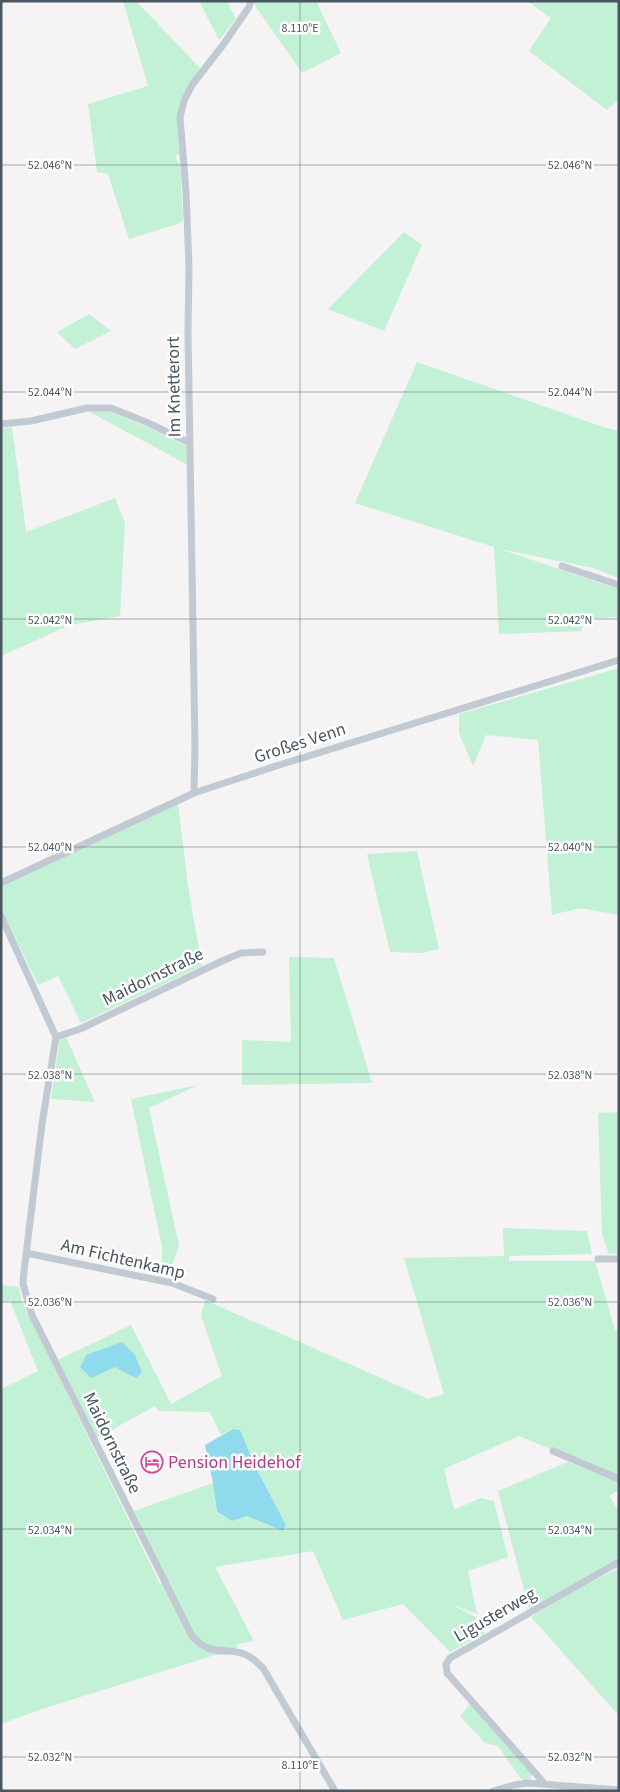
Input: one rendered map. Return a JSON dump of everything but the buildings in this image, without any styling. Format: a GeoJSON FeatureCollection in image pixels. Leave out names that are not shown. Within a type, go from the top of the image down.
{"type":"FeatureCollection","features":[{"type":"Feature","properties":{"kind":"street","name":"Im Knetterort"},"geometry":{"type":"LineString","coordinates":[[194,793],[195,746],[187,220],[180,117],[184,101],[192,85],[223,45],[249,7],[251,1]]}},
{"type":"Feature","properties":{"kind":"street"},"geometry":{"type":"LineString","coordinates":[[1,424],[30,421],[87,408],[111,408],[190,443]]}},
{"type":"Feature","properties":{"kind":"street"},"geometry":{"type":"LineString","coordinates":[[562,566],[619,585]]}},
{"type":"Feature","properties":{"kind":"street","name":"Großes Venn"},"geometry":{"type":"LineString","coordinates":[[1,883],[194,793],[619,660]]}},
{"type":"Feature","properties":{"kind":"street"},"geometry":{"type":"LineString","coordinates":[[1,916],[56,1037]]}},
{"type":"Feature","properties":{"kind":"street","name":"Maidornstraße"},"geometry":{"type":"LineString","coordinates":[[263,952],[241,953],[80,1029],[56,1037],[42,1124],[23,1284],[32,1315],[192,1636],[199,1644],[206,1648],[216,1651],[242,1653],[252,1658],[263,1668],[334,1791]]}},
{"type":"Feature","properties":{"kind":"street","name":"Am Fichtenkamp"},"geometry":{"type":"LineString","coordinates":[[26,1253],[172,1283],[213,1299]]}},
{"type":"Feature","properties":{"kind":"street"},"geometry":{"type":"LineString","coordinates":[[598,1258],[619,1259]]}},
{"type":"Feature","properties":{"kind":"street"},"geometry":{"type":"LineString","coordinates":[[553,1451],[619,1479]]}},
{"type":"Feature","properties":{"kind":"street","name":"Ligusterweg"},"geometry":{"type":"LineString","coordinates":[[544,1783],[448,1673],[446,1664],[450,1658],[619,1562]]}},
{"type":"Feature","properties":{"kind":"street"},"geometry":{"type":"LineString","coordinates":[[493,1791],[514,1784],[544,1783],[619,1790]]}},
{"type":"Feature","properties":{"kind":"green space"},"geometry":{"type":"Polygon","coordinates":[[[123,1],[136,1],[200,68],[181,99],[177,118],[179,154],[175,157],[180,166],[183,219],[181,223],[129,239],[108,174],[97,172],[88,104],[148,86],[123,1]]]}},
{"type":"Feature","properties":{"kind":"green space"},"geometry":{"type":"Polygon","coordinates":[[[199,1],[227,1],[236,19],[219,40],[199,1]]]}},
{"type":"Feature","properties":{"kind":"green space"},"geometry":{"type":"Polygon","coordinates":[[[255,1],[316,1],[341,53],[302,73],[254,4],[255,1]]]}},
{"type":"Feature","properties":{"kind":"green space"},"geometry":{"type":"Polygon","coordinates":[[[527,1],[619,2],[619,99],[607,110],[529,51],[551,18],[527,1]]]}},
{"type":"Feature","properties":{"kind":"green space"},"geometry":{"type":"Polygon","coordinates":[[[404,232],[422,245],[384,331],[328,309],[404,232]]]}},
{"type":"Feature","properties":{"kind":"green space"},"geometry":{"type":"Polygon","coordinates":[[[89,314],[111,331],[75,349],[57,332],[89,314]]]}},
{"type":"Feature","properties":{"kind":"green space"},"geometry":{"type":"Polygon","coordinates":[[[417,362],[619,431],[619,578],[593,568],[500,549],[618,589],[618,617],[585,619],[581,631],[499,634],[494,547],[355,503],[417,362]]]}},
{"type":"Feature","properties":{"kind":"green space"},"geometry":{"type":"Polygon","coordinates":[[[88,411],[111,412],[186,446],[188,465],[88,411]]]}},
{"type":"Feature","properties":{"kind":"green space"},"geometry":{"type":"Polygon","coordinates":[[[12,427],[26,532],[115,498],[125,523],[120,616],[70,625],[1,656],[1,429],[12,427]]]}},
{"type":"Feature","properties":{"kind":"green space"},"geometry":{"type":"Polygon","coordinates":[[[619,668],[619,915],[580,908],[552,915],[538,740],[486,735],[473,766],[459,733],[459,714],[619,668]]]}},
{"type":"Feature","properties":{"kind":"green space"},"geometry":{"type":"Polygon","coordinates":[[[178,804],[188,886],[202,966],[81,1023],[58,976],[38,985],[1,908],[1,887],[178,804]]]}},
{"type":"Feature","properties":{"kind":"green space"},"geometry":{"type":"Polygon","coordinates":[[[417,851],[439,949],[422,953],[390,952],[367,854],[417,851]]]}},
{"type":"Feature","properties":{"kind":"green space"},"geometry":{"type":"Polygon","coordinates":[[[289,957],[334,958],[372,1083],[242,1085],[242,1040],[291,1042],[289,957]]]}},
{"type":"Feature","properties":{"kind":"green space"},"geometry":{"type":"Polygon","coordinates":[[[66,1037],[95,1102],[51,1099],[60,1039],[66,1037]]]}},
{"type":"Feature","properties":{"kind":"green space"},"geometry":{"type":"Polygon","coordinates":[[[198,1085],[149,1108],[179,1246],[170,1271],[162,1270],[162,1247],[131,1099],[198,1085]]]}},
{"type":"Feature","properties":{"kind":"green space"},"geometry":{"type":"Polygon","coordinates":[[[619,1112],[619,1254],[609,1254],[602,1234],[598,1113],[619,1112]]]}},
{"type":"Feature","properties":{"kind":"green space"},"geometry":{"type":"Polygon","coordinates":[[[503,1228],[587,1231],[592,1254],[509,1256],[509,1261],[595,1261],[615,1330],[619,1329],[619,1477],[519,1436],[444,1469],[454,1510],[481,1498],[494,1501],[508,1557],[468,1571],[477,1614],[450,1604],[474,1616],[485,1633],[450,1652],[403,1604],[343,1620],[313,1551],[215,1567],[254,1641],[237,1644],[237,1655],[215,1655],[45,1708],[1,1724],[1,1389],[38,1371],[11,1303],[11,1297],[10,1301],[1,1303],[1,1285],[19,1287],[22,1302],[160,1584],[167,1581],[134,1511],[213,1483],[217,1513],[232,1521],[247,1516],[282,1531],[286,1525],[257,1470],[240,1430],[233,1429],[221,1435],[210,1412],[159,1411],[155,1406],[97,1438],[58,1360],[131,1325],[171,1404],[222,1376],[201,1316],[205,1300],[428,1399],[444,1394],[404,1258],[504,1256],[503,1228]]]}},
{"type":"Feature","properties":{"kind":"green space"},"geometry":{"type":"Polygon","coordinates":[[[568,1462],[619,1482],[619,1490],[609,1496],[619,1511],[619,1559],[529,1609],[498,1491],[568,1462]]]}},
{"type":"Feature","properties":{"kind":"green space"},"geometry":{"type":"Polygon","coordinates":[[[619,1568],[619,1716],[531,1617],[574,1591],[619,1568]]]}},
{"type":"Feature","properties":{"kind":"green space"},"geometry":{"type":"Polygon","coordinates":[[[471,1703],[533,1774],[529,1780],[522,1780],[498,1746],[485,1743],[460,1716],[471,1703]]]}},
{"type":"Feature","properties":{"kind":"water"},"geometry":{"type":"Polygon","coordinates":[[[122,1342],[135,1355],[142,1373],[136,1378],[115,1367],[91,1378],[80,1367],[86,1355],[122,1342]]]}},
{"type":"Feature","properties":{"kind":"water"},"geometry":{"type":"Polygon","coordinates":[[[233,1429],[240,1430],[257,1470],[286,1525],[283,1531],[247,1516],[232,1521],[217,1512],[205,1445],[233,1429]]]}},
{"type":"Feature","properties":{"kind":"place","name":"Pension Heidehof"},"geometry":{"type":"Point","coordinates":[152,1462]}}]}
